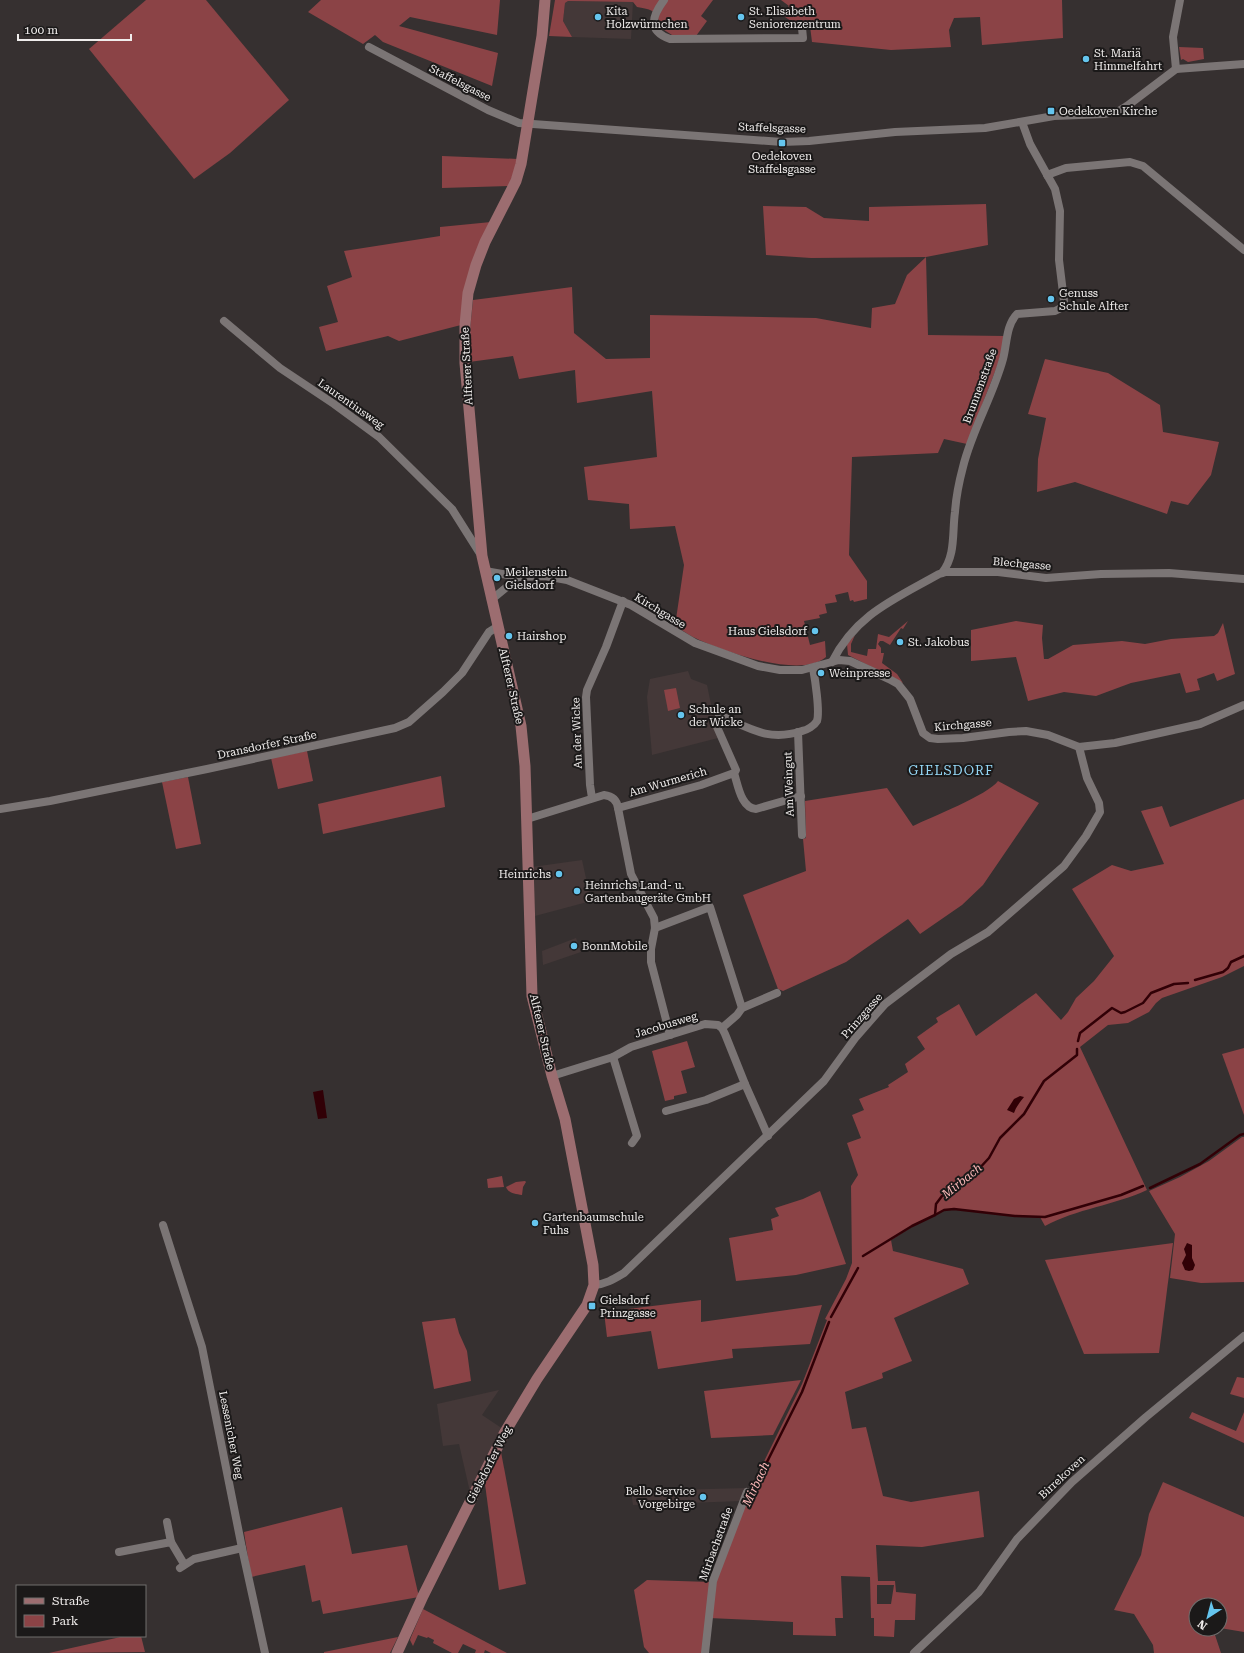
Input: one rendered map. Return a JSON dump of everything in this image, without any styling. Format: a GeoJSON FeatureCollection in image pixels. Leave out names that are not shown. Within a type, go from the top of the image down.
{"type":"FeatureCollection","features":[{"type":"Feature","properties":{"kind":"street","name":"Alfterer Straße"},"geometry":{"type":"LineString","coordinates":[[545,0],[542,36],[521,164],[516,181],[485,242],[476,265],[468,293],[465,324],[465,363],[482,556],[521,726],[525,766],[532,996],[552,1076],[565,1119],[593,1265],[594,1285]]}},
{"type":"Feature","properties":{"kind":"street"},"geometry":{"type":"LineString","coordinates":[[664,0],[654,15],[654,26],[662,37],[670,39],[697,40],[802,38],[802,28]]}},
{"type":"Feature","properties":{"kind":"street"},"geometry":{"type":"LineString","coordinates":[[1180,0],[1173,37],[1176,69],[1244,64]]}},
{"type":"Feature","properties":{"kind":"street","name":"Staffelsgasse"},"geometry":{"type":"LineString","coordinates":[[369,48],[488,110],[519,123],[782,142],[895,132],[985,128],[1054,116],[1114,113],[1127,106],[1176,69]]}},
{"type":"Feature","properties":{"kind":"street","name":"Brunnenstraße"},"geometry":{"type":"LineString","coordinates":[[942,573],[952,555],[955,511],[967,451],[1001,365],[1011,320],[1017,314],[1055,311],[1061,308],[1064,301],[1059,260],[1060,211],[1055,189],[1030,144],[1022,122]]}},
{"type":"Feature","properties":{"kind":"street"},"geometry":{"type":"LineString","coordinates":[[1048,175],[1066,168],[1130,162],[1143,166],[1244,250]]}},
{"type":"Feature","properties":{"kind":"street","name":"Laurentiusweg"},"geometry":{"type":"LineString","coordinates":[[224,321],[280,368],[343,409],[379,436],[449,506],[482,556]]}},
{"type":"Feature","properties":{"kind":"street","name":"Kirchgasse"},"geometry":{"type":"LineString","coordinates":[[485,571],[519,577],[560,577],[623,601],[686,639],[718,652],[768,668],[791,671],[813,668],[842,660],[850,661],[898,684],[910,699],[922,733],[930,738],[963,738],[1026,731],[1048,735],[1079,747],[1115,743],[1200,724],[1244,705]]}},
{"type":"Feature","properties":{"kind":"street","name":"Blechgasse"},"geometry":{"type":"LineString","coordinates":[[832,662],[842,645],[866,618],[942,573],[950,571],[998,572],[1053,578],[1100,574],[1169,573],[1244,579]]}},
{"type":"Feature","properties":{"kind":"street"},"geometry":{"type":"LineString","coordinates":[[491,600],[519,577]]}},
{"type":"Feature","properties":{"kind":"street","name":"An der Wicke"},"geometry":{"type":"LineString","coordinates":[[592,798],[590,785],[586,697],[623,601]]}},
{"type":"Feature","properties":{"kind":"street","name":"Dransdorfer Straße"},"geometry":{"type":"LineString","coordinates":[[0,809],[50,801],[207,769],[395,728],[409,722],[462,673],[489,632],[497,626]]}},
{"type":"Feature","properties":{"kind":"street"},"geometry":{"type":"LineString","coordinates":[[801,796],[756,809],[751,808],[745,803],[734,773],[736,770],[717,727],[719,715],[768,735],[798,732],[811,727],[816,723],[817,718],[816,685],[813,668]]}},
{"type":"Feature","properties":{"kind":"street","name":"Am Weingut"},"geometry":{"type":"LineString","coordinates":[[798,732],[802,835]]}},
{"type":"Feature","properties":{"kind":"street","name":"Prinzgasse"},"geometry":{"type":"LineString","coordinates":[[594,1285],[604,1284],[613,1280],[624,1272],[768,1136],[824,1081],[856,1037],[885,1004],[951,954],[988,932],[1057,874],[1095,824],[1100,812],[1099,803],[1087,778],[1079,747]]}},
{"type":"Feature","properties":{"kind":"street","name":"Am Wurmerich"},"geometry":{"type":"LineString","coordinates":[[527,820],[604,795],[611,796],[618,808],[701,785],[734,773]]}},
{"type":"Feature","properties":{"kind":"street"},"geometry":{"type":"LineString","coordinates":[[618,808],[631,874],[654,918],[655,928],[651,949],[651,962],[670,1035]]}},
{"type":"Feature","properties":{"kind":"street"},"geometry":{"type":"LineString","coordinates":[[655,928],[710,907],[742,1008]]}},
{"type":"Feature","properties":{"kind":"street"},"geometry":{"type":"LineString","coordinates":[[768,1136],[722,1028],[742,1008],[777,993]]}},
{"type":"Feature","properties":{"kind":"street","name":"Jacobusweg"},"geometry":{"type":"LineString","coordinates":[[552,1076],[613,1057],[631,1047],[708,1024],[718,1025],[722,1028]]}},
{"type":"Feature","properties":{"kind":"street"},"geometry":{"type":"LineString","coordinates":[[613,1057],[637,1136],[632,1143]]}},
{"type":"Feature","properties":{"kind":"street"},"geometry":{"type":"LineString","coordinates":[[666,1111],[706,1100],[745,1084]]}},
{"type":"Feature","properties":{"kind":"street","name":"Lessenicher Weg"},"geometry":{"type":"LineString","coordinates":[[163,1225],[202,1347],[242,1548],[265,1653]]}},
{"type":"Feature","properties":{"kind":"street","name":"Gielsdorfer Weg"},"geometry":{"type":"LineString","coordinates":[[400,1652],[423,1596],[505,1432],[534,1383],[587,1305],[594,1285]]}},
{"type":"Feature","properties":{"kind":"street","name":"Birrekoven"},"geometry":{"type":"LineString","coordinates":[[914,1653],[979,1592],[1017,1539],[1072,1482],[1146,1417],[1244,1336]]}},
{"type":"Feature","properties":{"kind":"street","name":"Mirbachstraße"},"geometry":{"type":"LineString","coordinates":[[705,1653],[713,1581],[747,1492]]}},
{"type":"Feature","properties":{"kind":"street"},"geometry":{"type":"LineString","coordinates":[[167,1522],[171,1542],[182,1566],[194,1559],[242,1548]]}},
{"type":"Feature","properties":{"kind":"street"},"geometry":{"type":"LineString","coordinates":[[119,1552],[171,1542]]}},
{"type":"Feature","properties":{"kind":"shaded area","name":"Kita Holzwürmchen"},"geometry":{"type":"Polygon","coordinates":[[[568,1],[633,2],[631,39],[572,37],[563,21],[565,3],[568,1]]]}},
{"type":"Feature","properties":{"kind":"shaded area","name":"Schule an der Wicke"},"geometry":{"type":"Polygon","coordinates":[[[688,671],[691,679],[707,685],[718,738],[652,755],[647,697],[650,679],[688,671]]]}},
{"type":"Feature","properties":{"kind":"shaded area"},"geometry":{"type":"Polygon","coordinates":[[[582,860],[591,901],[535,916],[532,867],[582,860]]]}},
{"type":"Feature","properties":{"kind":"shaded area"},"geometry":{"type":"Polygon","coordinates":[[[576,938],[581,952],[543,965],[542,951],[576,938]]]}},
{"type":"Feature","properties":{"kind":"shaded area"},"geometry":{"type":"Polygon","coordinates":[[[323,1090],[327,1118],[318,1119],[313,1092],[323,1090]]]}},
{"type":"Feature","properties":{"kind":"shaded area"},"geometry":{"type":"Polygon","coordinates":[[[1020,1096],[1024,1097],[1014,1113],[1007,1110],[1014,1099],[1020,1096]]]}},
{"type":"Feature","properties":{"kind":"shaded area"},"geometry":{"type":"Polygon","coordinates":[[[1187,1243],[1192,1245],[1192,1258],[1195,1265],[1193,1270],[1189,1271],[1185,1270],[1182,1263],[1186,1255],[1184,1249],[1187,1243]]]}},
{"type":"Feature","properties":{"kind":"shaded area"},"geometry":{"type":"Polygon","coordinates":[[[499,1390],[482,1415],[503,1429],[470,1492],[459,1444],[443,1446],[437,1404],[499,1390]]]}},
{"type":"Feature","properties":{"kind":"shaded area"},"geometry":{"type":"Polygon","coordinates":[[[747,1488],[742,1501],[633,1505],[631,1491],[747,1488]]]}},
{"type":"Feature","properties":{"kind":"green space"},"geometry":{"type":"Polygon","coordinates":[[[146,0],[206,0],[289,100],[230,153],[194,179],[89,49],[146,0]]]}},
{"type":"Feature","properties":{"kind":"green space"},"geometry":{"type":"Polygon","coordinates":[[[321,0],[500,0],[497,35],[410,17],[399,26],[498,53],[492,86],[383,42],[375,35],[363,44],[308,12],[321,0]]]}},
{"type":"Feature","properties":{"kind":"green space"},"geometry":{"type":"Polygon","coordinates":[[[555,0],[713,0],[701,16],[707,21],[696,36],[672,35],[661,28],[658,18],[654,12],[637,7],[633,2],[568,1],[565,3],[563,21],[572,37],[549,36],[555,0]]]}},
{"type":"Feature","properties":{"kind":"green space"},"geometry":{"type":"Polygon","coordinates":[[[781,0],[1062,0],[1063,38],[982,45],[980,17],[954,18],[949,30],[951,47],[891,50],[812,42],[810,26],[804,21],[797,21],[794,23],[785,17],[789,10],[787,8],[789,6],[781,0]]]}},
{"type":"Feature","properties":{"kind":"green space"},"geometry":{"type":"Polygon","coordinates":[[[1179,47],[1203,48],[1204,59],[1188,62],[1183,59],[1181,60],[1179,47]]]}},
{"type":"Feature","properties":{"kind":"green space"},"geometry":{"type":"Polygon","coordinates":[[[442,156],[518,159],[509,186],[442,188],[442,156]]]}},
{"type":"Feature","properties":{"kind":"green space"},"geometry":{"type":"Polygon","coordinates":[[[986,204],[988,245],[926,257],[811,258],[766,255],[763,206],[806,207],[824,218],[869,221],[869,207],[986,204]]]}},
{"type":"Feature","properties":{"kind":"green space"},"geometry":{"type":"Polygon","coordinates":[[[491,222],[461,325],[399,341],[388,336],[326,351],[319,327],[338,322],[327,286],[352,277],[344,251],[440,236],[440,227],[491,222]]]}},
{"type":"Feature","properties":{"kind":"green space"},"geometry":{"type":"Polygon","coordinates":[[[926,257],[928,335],[1005,336],[998,364],[967,444],[944,439],[938,453],[852,457],[849,555],[867,581],[867,599],[854,602],[853,600],[850,601],[848,592],[835,595],[837,602],[825,604],[827,613],[819,615],[820,618],[804,621],[810,645],[825,641],[826,657],[814,663],[798,665],[780,664],[740,655],[705,643],[675,626],[684,565],[675,526],[630,529],[629,504],[588,500],[584,467],[657,457],[652,391],[577,403],[575,370],[519,379],[513,356],[469,362],[469,340],[473,300],[572,287],[574,333],[606,359],[650,358],[650,315],[816,318],[871,328],[872,308],[895,304],[907,275],[926,257]]]}},
{"type":"Feature","properties":{"kind":"green space"},"geometry":{"type":"Polygon","coordinates":[[[1045,359],[1108,373],[1160,405],[1163,432],[1219,442],[1211,475],[1188,505],[1171,501],[1167,514],[1075,482],[1037,492],[1038,459],[1046,418],[1028,414],[1045,359]]]}},
{"type":"Feature","properties":{"kind":"green space"},"geometry":{"type":"Polygon","coordinates":[[[908,621],[903,629],[901,628],[890,645],[883,641],[880,641],[878,644],[881,648],[881,653],[884,653],[882,663],[897,674],[903,683],[848,655],[847,644],[855,635],[851,644],[851,652],[867,656],[868,649],[876,649],[878,634],[889,637],[908,621]]]}},
{"type":"Feature","properties":{"kind":"green space"},"geometry":{"type":"Polygon","coordinates":[[[1016,621],[1043,625],[1042,638],[1044,659],[1048,659],[1073,645],[1122,641],[1145,644],[1171,639],[1214,636],[1218,633],[1223,623],[1235,674],[1217,681],[1214,673],[1197,679],[1200,690],[1186,693],[1180,673],[1131,683],[1096,696],[1064,692],[1028,701],[1016,657],[971,661],[971,630],[1016,621]]]}},
{"type":"Feature","properties":{"kind":"green space"},"geometry":{"type":"Polygon","coordinates":[[[676,688],[680,708],[668,711],[664,690],[676,688]]]}},
{"type":"Feature","properties":{"kind":"green space"},"geometry":{"type":"Polygon","coordinates":[[[307,751],[313,781],[278,789],[271,758],[307,751]]]}},
{"type":"Feature","properties":{"kind":"green space"},"geometry":{"type":"Polygon","coordinates":[[[441,776],[445,807],[323,834],[318,804],[441,776]]]}},
{"type":"Feature","properties":{"kind":"green space"},"geometry":{"type":"Polygon","coordinates":[[[188,777],[201,844],[176,849],[162,782],[188,777]]]}},
{"type":"Feature","properties":{"kind":"green space"},"geometry":{"type":"Polygon","coordinates":[[[998,781],[1039,803],[983,885],[962,905],[920,934],[908,919],[846,962],[783,991],[778,989],[743,895],[806,871],[803,839],[806,838],[805,801],[887,788],[913,826],[983,793],[998,781]]]}},
{"type":"Feature","properties":{"kind":"green space"},"geometry":{"type":"Polygon","coordinates":[[[1244,799],[1244,966],[1222,977],[1162,998],[1149,1012],[1128,1023],[1108,1025],[1080,1047],[1147,1190],[1122,1200],[1070,1215],[1045,1226],[1040,1217],[948,1209],[929,1219],[923,1220],[891,1240],[893,1251],[963,1269],[969,1284],[894,1318],[912,1361],[882,1373],[883,1378],[845,1392],[852,1429],[866,1427],[883,1496],[911,1502],[979,1491],[984,1537],[922,1547],[876,1545],[878,1581],[895,1581],[896,1592],[916,1594],[915,1620],[895,1620],[894,1637],[874,1636],[874,1618],[871,1618],[870,1577],[841,1576],[843,1618],[835,1618],[836,1636],[793,1635],[793,1622],[709,1618],[713,1583],[748,1494],[802,1384],[827,1320],[825,1319],[846,1279],[852,1263],[851,1186],[858,1175],[847,1143],[861,1138],[852,1115],[864,1110],[859,1099],[889,1087],[888,1085],[908,1072],[905,1064],[925,1049],[917,1037],[938,1022],[936,1018],[959,1004],[976,1036],[1036,993],[1061,1020],[1068,1012],[1076,998],[1094,981],[1114,956],[1072,889],[1112,865],[1131,871],[1164,864],[1141,811],[1162,806],[1170,827],[1244,799]],[[877,1585],[877,1604],[891,1604],[894,1585],[877,1585]]]}},
{"type":"Feature","properties":{"kind":"green space"},"geometry":{"type":"Polygon","coordinates":[[[687,1041],[695,1067],[681,1071],[687,1093],[674,1096],[674,1099],[665,1101],[652,1051],[687,1041]]]}},
{"type":"Feature","properties":{"kind":"green space"},"geometry":{"type":"Polygon","coordinates":[[[1244,1048],[1244,1115],[1222,1054],[1244,1048]]]}},
{"type":"Feature","properties":{"kind":"green space"},"geometry":{"type":"Polygon","coordinates":[[[1244,1137],[1244,1282],[1201,1283],[1170,1278],[1175,1234],[1149,1191],[1180,1177],[1209,1161],[1244,1137]]]}},
{"type":"Feature","properties":{"kind":"green space"},"geometry":{"type":"Polygon","coordinates":[[[502,1176],[504,1187],[488,1188],[487,1179],[502,1176]]]}},
{"type":"Feature","properties":{"kind":"green space"},"geometry":{"type":"Polygon","coordinates":[[[525,1181],[522,1195],[510,1192],[506,1187],[516,1182],[525,1181]]]}},
{"type":"Feature","properties":{"kind":"green space"},"geometry":{"type":"Polygon","coordinates":[[[820,1191],[846,1264],[796,1275],[736,1281],[729,1238],[773,1230],[771,1219],[779,1216],[775,1208],[803,1199],[820,1191]]]}},
{"type":"Feature","properties":{"kind":"green space"},"geometry":{"type":"Polygon","coordinates":[[[1173,1243],[1159,1353],[1084,1354],[1045,1260],[1173,1243]]]}},
{"type":"Feature","properties":{"kind":"green space"},"geometry":{"type":"Polygon","coordinates":[[[701,1300],[701,1322],[822,1305],[810,1344],[732,1349],[733,1358],[658,1369],[651,1331],[607,1337],[604,1312],[701,1300]]]}},
{"type":"Feature","properties":{"kind":"green space"},"geometry":{"type":"Polygon","coordinates":[[[455,1318],[459,1333],[467,1351],[471,1381],[434,1389],[422,1322],[455,1318]]]}},
{"type":"Feature","properties":{"kind":"green space"},"geometry":{"type":"Polygon","coordinates":[[[1237,1377],[1244,1378],[1244,1398],[1230,1394],[1237,1377]]]}},
{"type":"Feature","properties":{"kind":"green space"},"geometry":{"type":"Polygon","coordinates":[[[801,1380],[773,1435],[711,1438],[704,1391],[801,1380]]]}},
{"type":"Feature","properties":{"kind":"green space"},"geometry":{"type":"Polygon","coordinates":[[[1192,1412],[1236,1431],[1244,1412],[1244,1443],[1189,1418],[1192,1412]]]}},
{"type":"Feature","properties":{"kind":"green space"},"geometry":{"type":"Polygon","coordinates":[[[501,1452],[526,1584],[499,1590],[485,1484],[501,1452]]]}},
{"type":"Feature","properties":{"kind":"green space"},"geometry":{"type":"Polygon","coordinates":[[[1163,1482],[1244,1517],[1244,1632],[1228,1629],[1228,1597],[1188,1597],[1188,1637],[1216,1637],[1221,1653],[1154,1653],[1153,1645],[1134,1614],[1114,1610],[1141,1555],[1149,1514],[1163,1482]]]}},
{"type":"Feature","properties":{"kind":"green space"},"geometry":{"type":"Polygon","coordinates":[[[342,1507],[352,1554],[407,1545],[419,1597],[323,1614],[320,1600],[312,1602],[305,1565],[251,1577],[244,1532],[342,1507]]]}},
{"type":"Feature","properties":{"kind":"green space"},"geometry":{"type":"Polygon","coordinates":[[[647,1580],[711,1582],[703,1653],[649,1653],[644,1647],[634,1590],[647,1580]]]}},
{"type":"Feature","properties":{"kind":"green space"},"geometry":{"type":"Polygon","coordinates":[[[423,1609],[507,1653],[491,1653],[485,1650],[484,1653],[475,1653],[476,1650],[463,1644],[458,1653],[452,1653],[433,1643],[434,1640],[418,1635],[413,1646],[410,1640],[423,1609]]]}},
{"type":"Feature","properties":{"kind":"green space"},"geometry":{"type":"Polygon","coordinates":[[[121,1637],[141,1637],[145,1652],[49,1653],[121,1637]]]}},
{"type":"Feature","properties":{"kind":"green space"},"geometry":{"type":"Polygon","coordinates":[[[398,1637],[390,1653],[324,1653],[324,1652],[398,1637]]]}},
{"type":"Feature","properties":{"kind":"waterway","name":"Mirbach"},"geometry":{"type":"LineString","coordinates":[[1195,980],[1223,972],[1228,968],[1231,962],[1244,956]]}},
{"type":"Feature","properties":{"kind":"waterway","name":"Mirbach"},"geometry":{"type":"LineString","coordinates":[[1078,1041],[1080,1033],[1112,1008],[1121,1013],[1125,1012],[1143,1003],[1151,993],[1174,984],[1188,983]]}},
{"type":"Feature","properties":{"kind":"waterway","name":"Mirbach"},"geometry":{"type":"LineString","coordinates":[[863,1256],[912,1226],[935,1215],[936,1204],[942,1196],[955,1189],[976,1172],[989,1158],[1000,1138],[1024,1114],[1044,1081],[1077,1055],[1077,1049]]}},
{"type":"Feature","properties":{"kind":"waterway"},"geometry":{"type":"LineString","coordinates":[[1150,1188],[1200,1164],[1240,1135],[1244,1134]]}},
{"type":"Feature","properties":{"kind":"waterway"},"geometry":{"type":"LineString","coordinates":[[935,1215],[944,1210],[954,1209],[1015,1216],[1045,1217],[1121,1195],[1143,1186]]}},
{"type":"Feature","properties":{"kind":"waterway","name":"Mirbach"},"geometry":{"type":"LineString","coordinates":[[831,1317],[858,1268]]}},
{"type":"Feature","properties":{"kind":"waterway","name":"Mirbach"},"geometry":{"type":"LineString","coordinates":[[749,1498],[802,1392],[829,1322]]}},
{"type":"Feature","properties":{"kind":"place","name":"Kita Holzwürmchen"},"geometry":{"type":"Point","coordinates":[598,17]}},
{"type":"Feature","properties":{"kind":"place","name":"St. Elisabeth Seniorenzentrum"},"geometry":{"type":"Point","coordinates":[741,17]}},
{"type":"Feature","properties":{"kind":"place","name":"St. Mariä Himmelfahrt"},"geometry":{"type":"Point","coordinates":[1086,59]}},
{"type":"Feature","properties":{"kind":"place","name":"Oedekoven Kirche"},"geometry":{"type":"Point","coordinates":[1051,111]}},
{"type":"Feature","properties":{"kind":"place","name":"Oedekoven Staffelsgasse"},"geometry":{"type":"Point","coordinates":[782,143]}},
{"type":"Feature","properties":{"kind":"place","name":"Genuss Schule Alfter"},"geometry":{"type":"Point","coordinates":[1051,299]}},
{"type":"Feature","properties":{"kind":"place","name":"Meilenstein Gielsdorf"},"geometry":{"type":"Point","coordinates":[497,578]}},
{"type":"Feature","properties":{"kind":"place","name":"Haus Gielsdorf"},"geometry":{"type":"Point","coordinates":[815,631]}},
{"type":"Feature","properties":{"kind":"place","name":"Hairshop"},"geometry":{"type":"Point","coordinates":[509,636]}},
{"type":"Feature","properties":{"kind":"place","name":"St. Jakobus"},"geometry":{"type":"Point","coordinates":[900,642]}},
{"type":"Feature","properties":{"kind":"place","name":"Weinpresse"},"geometry":{"type":"Point","coordinates":[821,673]}},
{"type":"Feature","properties":{"kind":"place","name":"Schule an der Wicke"},"geometry":{"type":"Point","coordinates":[681,715]}},
{"type":"Feature","properties":{"kind":"place","name":"Heinrichs"},"geometry":{"type":"Point","coordinates":[559,874]}},
{"type":"Feature","properties":{"kind":"place","name":"Heinrichs Land- u. Gartenbaugeräte GmbH"},"geometry":{"type":"Point","coordinates":[577,891]}},
{"type":"Feature","properties":{"kind":"place","name":"BonnMobile"},"geometry":{"type":"Point","coordinates":[574,946]}},
{"type":"Feature","properties":{"kind":"place","name":"Gartenbaumschule Fuhs"},"geometry":{"type":"Point","coordinates":[535,1223]}},
{"type":"Feature","properties":{"kind":"place","name":"Gielsdorf Prinzgasse"},"geometry":{"type":"Point","coordinates":[592,1306]}},
{"type":"Feature","properties":{"kind":"place","name":"Bello Service Vorgebirge"},"geometry":{"type":"Point","coordinates":[703,1497]}},
{"type":"Feature","properties":{"kind":"district","name":"GIELSDORF"},"geometry":{"type":"Point","coordinates":[951,770]}}]}
